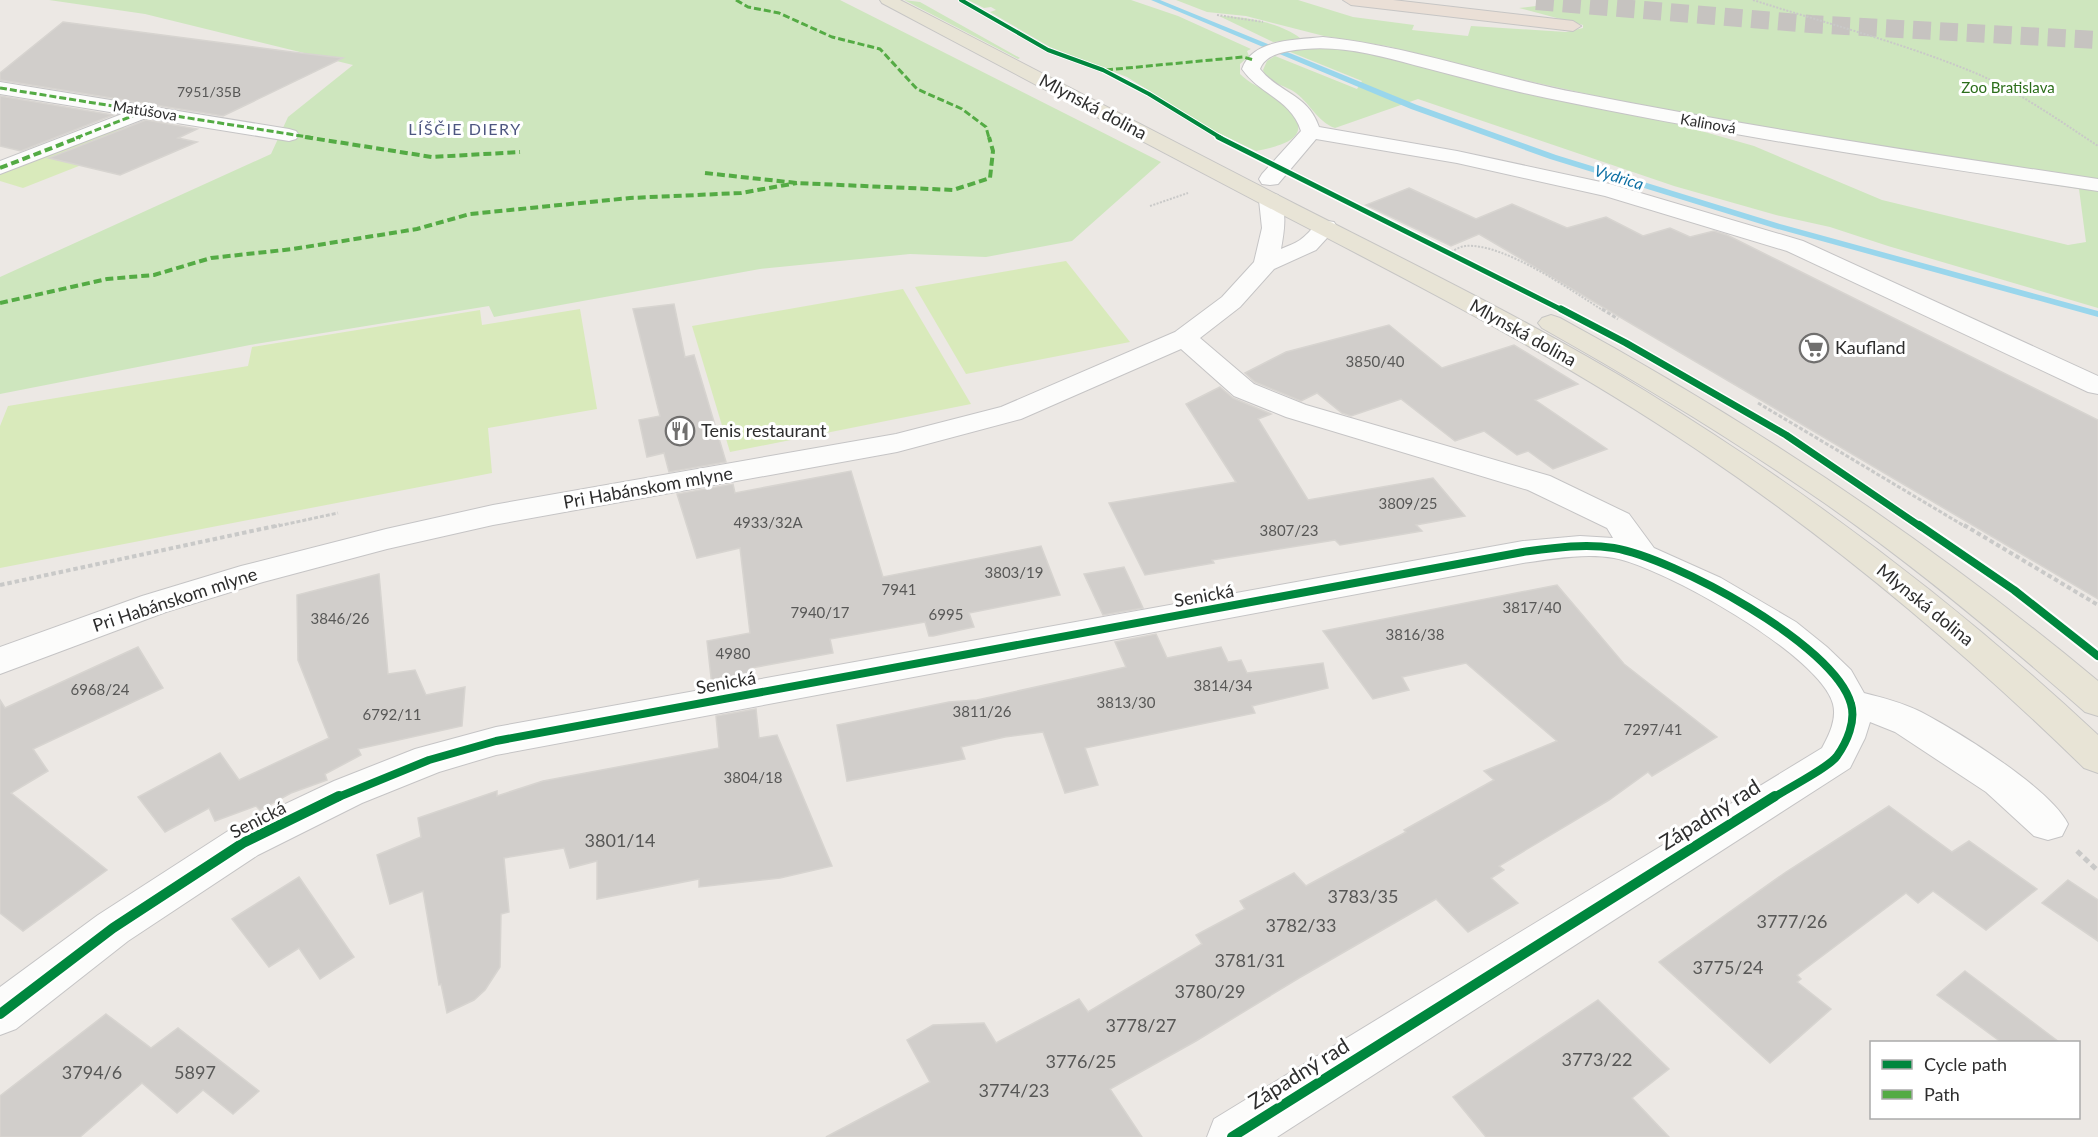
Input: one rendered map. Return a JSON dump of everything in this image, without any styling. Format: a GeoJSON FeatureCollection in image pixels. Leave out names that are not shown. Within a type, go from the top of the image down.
{"type":"FeatureCollection","features":[{"type":"Feature","properties":{"kind":"highway"},"geometry":{"type":"LineString","coordinates":[[1351,0],[1573,26]]}},
{"type":"Feature","properties":{"kind":"main road","name":"Mlynská dolina"},"geometry":{"type":"LineString","coordinates":[[888,0],[1596,347],[1776,456],[1954,583],[2098,702]]}},
{"type":"Feature","properties":{"kind":"main road","name":"Mlynská dolina"},"geometry":{"type":"LineString","coordinates":[[944,5],[1270,189]]}},
{"type":"Feature","properties":{"kind":"main road","name":"Mlynská dolina"},"geometry":{"type":"LineString","coordinates":[[1329,218],[1652,408],[1744,469],[1876,564],[1945,619],[2023,687],[2098,758]]}},
{"type":"Feature","properties":{"kind":"street","name":"Kalinová"},"geometry":{"type":"LineString","coordinates":[[1311,132],[1309,120],[1299,106],[1284,94],[1256,78],[1251,69],[1254,60],[1264,53],[1286,46],[1323,42],[1388,51],[1456,71],[1544,92],[1674,118],[1838,147],[2098,185]]}},
{"type":"Feature","properties":{"kind":"street","name":"Matúšova"},"geometry":{"type":"LineString","coordinates":[[0,88],[290,135]]}},
{"type":"Feature","properties":{"kind":"street"},"geometry":{"type":"LineString","coordinates":[[0,168],[145,111]]}},
{"type":"Feature","properties":{"kind":"street"},"geometry":{"type":"LineString","coordinates":[[1674,118],[1730,137],[1830,159]]}},
{"type":"Feature","properties":{"kind":"street"},"geometry":{"type":"LineString","coordinates":[[1266,264],[1273,228],[1270,189],[1311,132],[1457,157],[1610,191],[1796,246],[2098,386]]}},
{"type":"Feature","properties":{"kind":"street","name":"Pri Habánskom mlyne"},"geometry":{"type":"LineString","coordinates":[[0,661],[154,604],[253,574],[386,539],[493,515],[773,467],[951,430],[1011,413],[1184,338],[1231,302],[1266,264],[1308,245],[1329,218]]}},
{"type":"Feature","properties":{"kind":"street"},"geometry":{"type":"LineString","coordinates":[[1184,338],[1244,390],[1296,411],[1539,483],[1618,521],[1642,555],[1730,598],[1795,639],[1820,660],[1839,682],[1851,703],[1886,712],[1908,722],[2000,781],[2048,824]]}},
{"type":"Feature","properties":{"kind":"street","name":"Senická"},"geometry":{"type":"LineString","coordinates":[[0,1014],[113,928],[243,843],[348,792],[429,760],[496,741],[1523,552],[1591,546],[1615,548],[1642,555]]}},
{"type":"Feature","properties":{"kind":"street","name":"Západný rad"},"geometry":{"type":"LineString","coordinates":[[1232,1137],[1836,758],[1851,729],[1851,703]]}},
{"type":"Feature","properties":{"kind":"path"},"geometry":{"type":"LineString","coordinates":[[1753,0],[1899,46],[1979,75],[2022,96],[2098,146]]}},
{"type":"Feature","properties":{"kind":"path"},"geometry":{"type":"LineString","coordinates":[[1150,206],[1193,192]]}},
{"type":"Feature","properties":{"kind":"path"},"geometry":{"type":"LineString","coordinates":[[1448,253],[1465,246],[1495,250],[1540,273],[1622,322]]}},
{"type":"Feature","properties":{"kind":"path"},"geometry":{"type":"LineString","coordinates":[[1753,400],[2098,605]]}},
{"type":"Feature","properties":{"kind":"path"},"geometry":{"type":"LineString","coordinates":[[0,585],[340,513]]}},
{"type":"Feature","properties":{"kind":"green space"},"geometry":{"type":"Polygon","coordinates":[[[49,0],[840,0],[1161,162],[1072,241],[986,257],[910,254],[760,269],[494,317],[489,306],[250,345],[0,394],[0,277],[271,154],[288,117],[353,65],[145,14],[49,0]]]}},
{"type":"Feature","properties":{"kind":"green space"},"geometry":{"type":"Polygon","coordinates":[[[904,0],[920,2],[1020,58],[1018,59],[904,0]]]}},
{"type":"Feature","properties":{"kind":"green space"},"geometry":{"type":"Polygon","coordinates":[[[968,0],[1131,0],[1178,16],[1251,49],[1247,51],[1249,56],[1240,64],[1240,74],[1282,101],[1298,123],[1298,130],[1289,141],[1256,151],[1216,132],[1127,77],[1050,47],[990,12],[996,10],[991,7],[984,8],[968,0]]]}},
{"type":"Feature","properties":{"kind":"green space","name":"Zoo Bratislava"},"geometry":{"type":"Polygon","coordinates":[[[1176,0],[1298,0],[1353,17],[1414,25],[1412,30],[1468,36],[1471,26],[1566,32],[1583,28],[1583,25],[1519,8],[1544,5],[1546,0],[2098,0],[2098,308],[1830,227],[1776,215],[1674,186],[1418,99],[1335,128],[1323,121],[1299,95],[1272,80],[1263,70],[1267,61],[1275,56],[1357,89],[1362,81],[1288,51],[1314,46],[1349,47],[1673,123],[1754,146],[1882,200],[2068,245],[2086,242],[2079,189],[1834,151],[1840,143],[1687,116],[1460,66],[1387,46],[1324,36],[1246,16],[1207,12],[1176,0]]]}},
{"type":"Feature","properties":{"kind":"green space"},"geometry":{"type":"Polygon","coordinates":[[[1219,16],[1261,21],[1283,28],[1300,38],[1299,40],[1273,42],[1219,16]]]}},
{"type":"Feature","properties":{"kind":"green space"},"geometry":{"type":"Polygon","coordinates":[[[118,126],[155,136],[23,188],[0,181],[0,171],[118,126]]]}},
{"type":"Feature","properties":{"kind":"green space"},"geometry":{"type":"Polygon","coordinates":[[[1066,261],[1130,342],[966,374],[915,287],[1066,261]]]}},
{"type":"Feature","properties":{"kind":"green space"},"geometry":{"type":"Polygon","coordinates":[[[903,289],[971,404],[730,452],[692,326],[903,289]]]}},
{"type":"Feature","properties":{"kind":"green space"},"geometry":{"type":"Polygon","coordinates":[[[580,309],[597,409],[488,428],[492,473],[0,568],[0,426],[8,406],[248,366],[252,347],[480,310],[482,325],[580,309]]]}},
{"type":"Feature","properties":{"kind":"building"},"geometry":{"type":"Polygon","coordinates":[[[63,22],[343,58],[223,116],[0,80],[0,73],[63,22]]]}},
{"type":"Feature","properties":{"kind":"building"},"geometry":{"type":"Polygon","coordinates":[[[0,96],[113,115],[21,151],[0,146],[0,96]]]}},
{"type":"Feature","properties":{"kind":"building"},"geometry":{"type":"Polygon","coordinates":[[[146,120],[197,129],[178,138],[197,142],[120,175],[49,158],[146,120]]]}},
{"type":"Feature","properties":{"kind":"building","name":"Kaufland"},"geometry":{"type":"Polygon","coordinates":[[[1409,188],[1476,219],[1512,204],[1567,228],[1606,217],[1643,236],[1670,228],[1690,237],[1714,231],[1727,235],[2098,420],[2098,599],[1479,234],[1451,246],[1366,205],[1409,188]]]}},
{"type":"Feature","properties":{"kind":"building"},"geometry":{"type":"Polygon","coordinates":[[[674,304],[685,357],[694,355],[726,462],[669,472],[664,453],[647,457],[639,420],[660,416],[633,309],[674,304]]]}},
{"type":"Feature","properties":{"kind":"building"},"geometry":{"type":"Polygon","coordinates":[[[1389,325],[1442,368],[1514,345],[1578,384],[1535,400],[1607,449],[1553,469],[1528,451],[1517,455],[1484,431],[1455,441],[1401,399],[1351,416],[1342,413],[1317,393],[1301,401],[1255,382],[1245,373],[1286,352],[1389,325]]]}},
{"type":"Feature","properties":{"kind":"building"},"geometry":{"type":"Polygon","coordinates":[[[1220,387],[1233,398],[1271,414],[1258,419],[1308,500],[1433,478],[1465,516],[1416,525],[1422,531],[1340,545],[1335,540],[1212,560],[1214,563],[1145,575],[1109,503],[1236,482],[1186,404],[1220,387]]]}},
{"type":"Feature","properties":{"kind":"building"},"geometry":{"type":"Polygon","coordinates":[[[851,471],[883,577],[1041,546],[1060,595],[969,613],[974,627],[933,636],[929,636],[925,622],[830,639],[833,653],[751,668],[752,678],[712,686],[707,641],[750,633],[740,548],[697,558],[677,494],[733,484],[735,493],[851,471]]]}},
{"type":"Feature","properties":{"kind":"building"},"geometry":{"type":"Polygon","coordinates":[[[1124,567],[1143,608],[1103,615],[1084,574],[1124,567]]]}},
{"type":"Feature","properties":{"kind":"building"},"geometry":{"type":"Polygon","coordinates":[[[379,574],[388,674],[415,670],[426,695],[465,687],[462,726],[358,749],[361,755],[325,774],[327,780],[291,793],[260,810],[256,806],[215,821],[209,808],[165,832],[138,797],[220,753],[239,780],[329,738],[298,660],[297,595],[379,574]]]}},
{"type":"Feature","properties":{"kind":"building"},"geometry":{"type":"Polygon","coordinates":[[[1557,585],[1624,664],[1717,737],[1652,776],[1648,772],[1609,800],[1499,866],[1504,870],[1491,878],[1518,903],[1468,932],[1436,899],[1196,1041],[1110,1089],[1142,1137],[826,1137],[930,1082],[907,1040],[933,1025],[984,1023],[996,1043],[1079,999],[1088,1012],[1202,944],[1196,935],[1245,909],[1240,901],[1294,873],[1306,886],[1406,832],[1404,830],[1494,780],[1484,771],[1557,741],[1466,663],[1402,677],[1409,690],[1373,699],[1323,631],[1557,585]]]}},
{"type":"Feature","properties":{"kind":"building"},"geometry":{"type":"Polygon","coordinates":[[[1156,634],[1167,658],[1221,647],[1228,662],[1241,660],[1247,673],[1323,663],[1328,688],[1252,706],[1255,713],[1085,748],[1098,785],[1065,793],[1043,732],[1005,737],[961,747],[965,759],[847,781],[837,725],[949,702],[977,700],[1126,667],[1115,642],[1156,634]]]}},
{"type":"Feature","properties":{"kind":"building"},"geometry":{"type":"Polygon","coordinates":[[[138,647],[163,688],[33,749],[48,771],[11,793],[107,870],[23,931],[0,913],[0,700],[5,708],[138,647]]]}},
{"type":"Feature","properties":{"kind":"building"},"geometry":{"type":"Polygon","coordinates":[[[756,709],[759,738],[777,735],[832,866],[780,878],[699,887],[699,879],[597,899],[597,861],[570,868],[564,848],[504,858],[509,912],[501,914],[500,967],[485,990],[474,1000],[447,1013],[441,984],[439,985],[423,891],[390,904],[377,855],[421,837],[418,818],[497,791],[497,796],[543,781],[719,748],[716,716],[756,709]]]}},
{"type":"Feature","properties":{"kind":"building"},"geometry":{"type":"Polygon","coordinates":[[[1889,806],[1952,852],[1969,841],[2037,889],[1986,930],[1933,891],[1918,903],[1906,893],[1797,975],[1801,979],[1797,982],[1831,1009],[1770,1063],[1659,962],[1786,872],[1889,806]]]}},
{"type":"Feature","properties":{"kind":"building"},"geometry":{"type":"Polygon","coordinates":[[[299,877],[354,957],[320,979],[299,948],[269,967],[232,919],[299,877]]]}},
{"type":"Feature","properties":{"kind":"building"},"geometry":{"type":"Polygon","coordinates":[[[2068,880],[2098,900],[2098,941],[2042,903],[2068,880]]]}},
{"type":"Feature","properties":{"kind":"building"},"geometry":{"type":"Polygon","coordinates":[[[1965,971],[2058,1041],[2000,1041],[1937,995],[1965,971]]]}},
{"type":"Feature","properties":{"kind":"building"},"geometry":{"type":"Polygon","coordinates":[[[1598,1000],[1669,1069],[1632,1098],[1669,1137],[1486,1137],[1453,1097],[1598,1000]]]}},
{"type":"Feature","properties":{"kind":"building"},"geometry":{"type":"Polygon","coordinates":[[[106,1014],[151,1048],[178,1028],[259,1091],[233,1114],[203,1090],[177,1113],[142,1083],[80,1137],[0,1137],[0,1096],[106,1014]]]}},
{"type":"Feature","properties":{"kind":"waterway","name":"Vydrica"},"geometry":{"type":"LineString","coordinates":[[1154,0],[1414,107],[1553,157],[1777,226],[2098,314]]}},
{"type":"Feature","properties":{"kind":"tunnel"},"geometry":{"type":"LineString","coordinates":[[1536,1],[1811,24],[2098,40]]}},
{"type":"Feature","properties":{"kind":"marked path"},"geometry":{"type":"LineString","coordinates":[[705,173],[797,183],[953,190],[990,178],[993,151],[986,127],[962,109],[917,89],[880,49],[832,37],[779,13],[748,7],[736,0]]}},
{"type":"Feature","properties":{"kind":"marked path"},"geometry":{"type":"LineString","coordinates":[[1106,70],[1243,57],[1254,60]]}},
{"type":"Feature","properties":{"kind":"marked path"},"geometry":{"type":"LineString","coordinates":[[0,88],[432,157],[520,152]]}},
{"type":"Feature","properties":{"kind":"marked path"},"geometry":{"type":"LineString","coordinates":[[0,168],[145,111]]}},
{"type":"Feature","properties":{"kind":"marked path"},"geometry":{"type":"LineString","coordinates":[[0,303],[107,279],[154,275],[211,258],[293,249],[417,229],[470,214],[630,198],[741,193],[797,183]]}},
{"type":"Feature","properties":{"kind":"cycle path"},"geometry":{"type":"LineString","coordinates":[[961,0],[1048,50],[1103,70],[1149,94],[1213,134],[1471,262],[1626,343],[1786,435],[2014,590],[2098,656]]}},
{"type":"Feature","properties":{"kind":"cycle path"},"geometry":{"type":"LineString","coordinates":[[0,1014],[113,928],[243,843],[348,792],[429,760],[496,741],[1523,552],[1580,546],[1614,548],[1640,555],[1672,568],[1709,585],[1783,631],[1815,655],[1838,680],[1851,702],[1852,717],[1849,731],[1836,758],[1232,1137]]}},
{"type":"Feature","properties":{"kind":"place","name":"Kaufland"},"geometry":{"type":"Point","coordinates":[1814,348]}},
{"type":"Feature","properties":{"kind":"place","name":"Tenis restaurant"},"geometry":{"type":"Point","coordinates":[680,431]}},
{"type":"Feature","properties":{"kind":"district","name":"LÍŠČIE DIERY"},"geometry":{"type":"Point","coordinates":[465,129]}}]}
